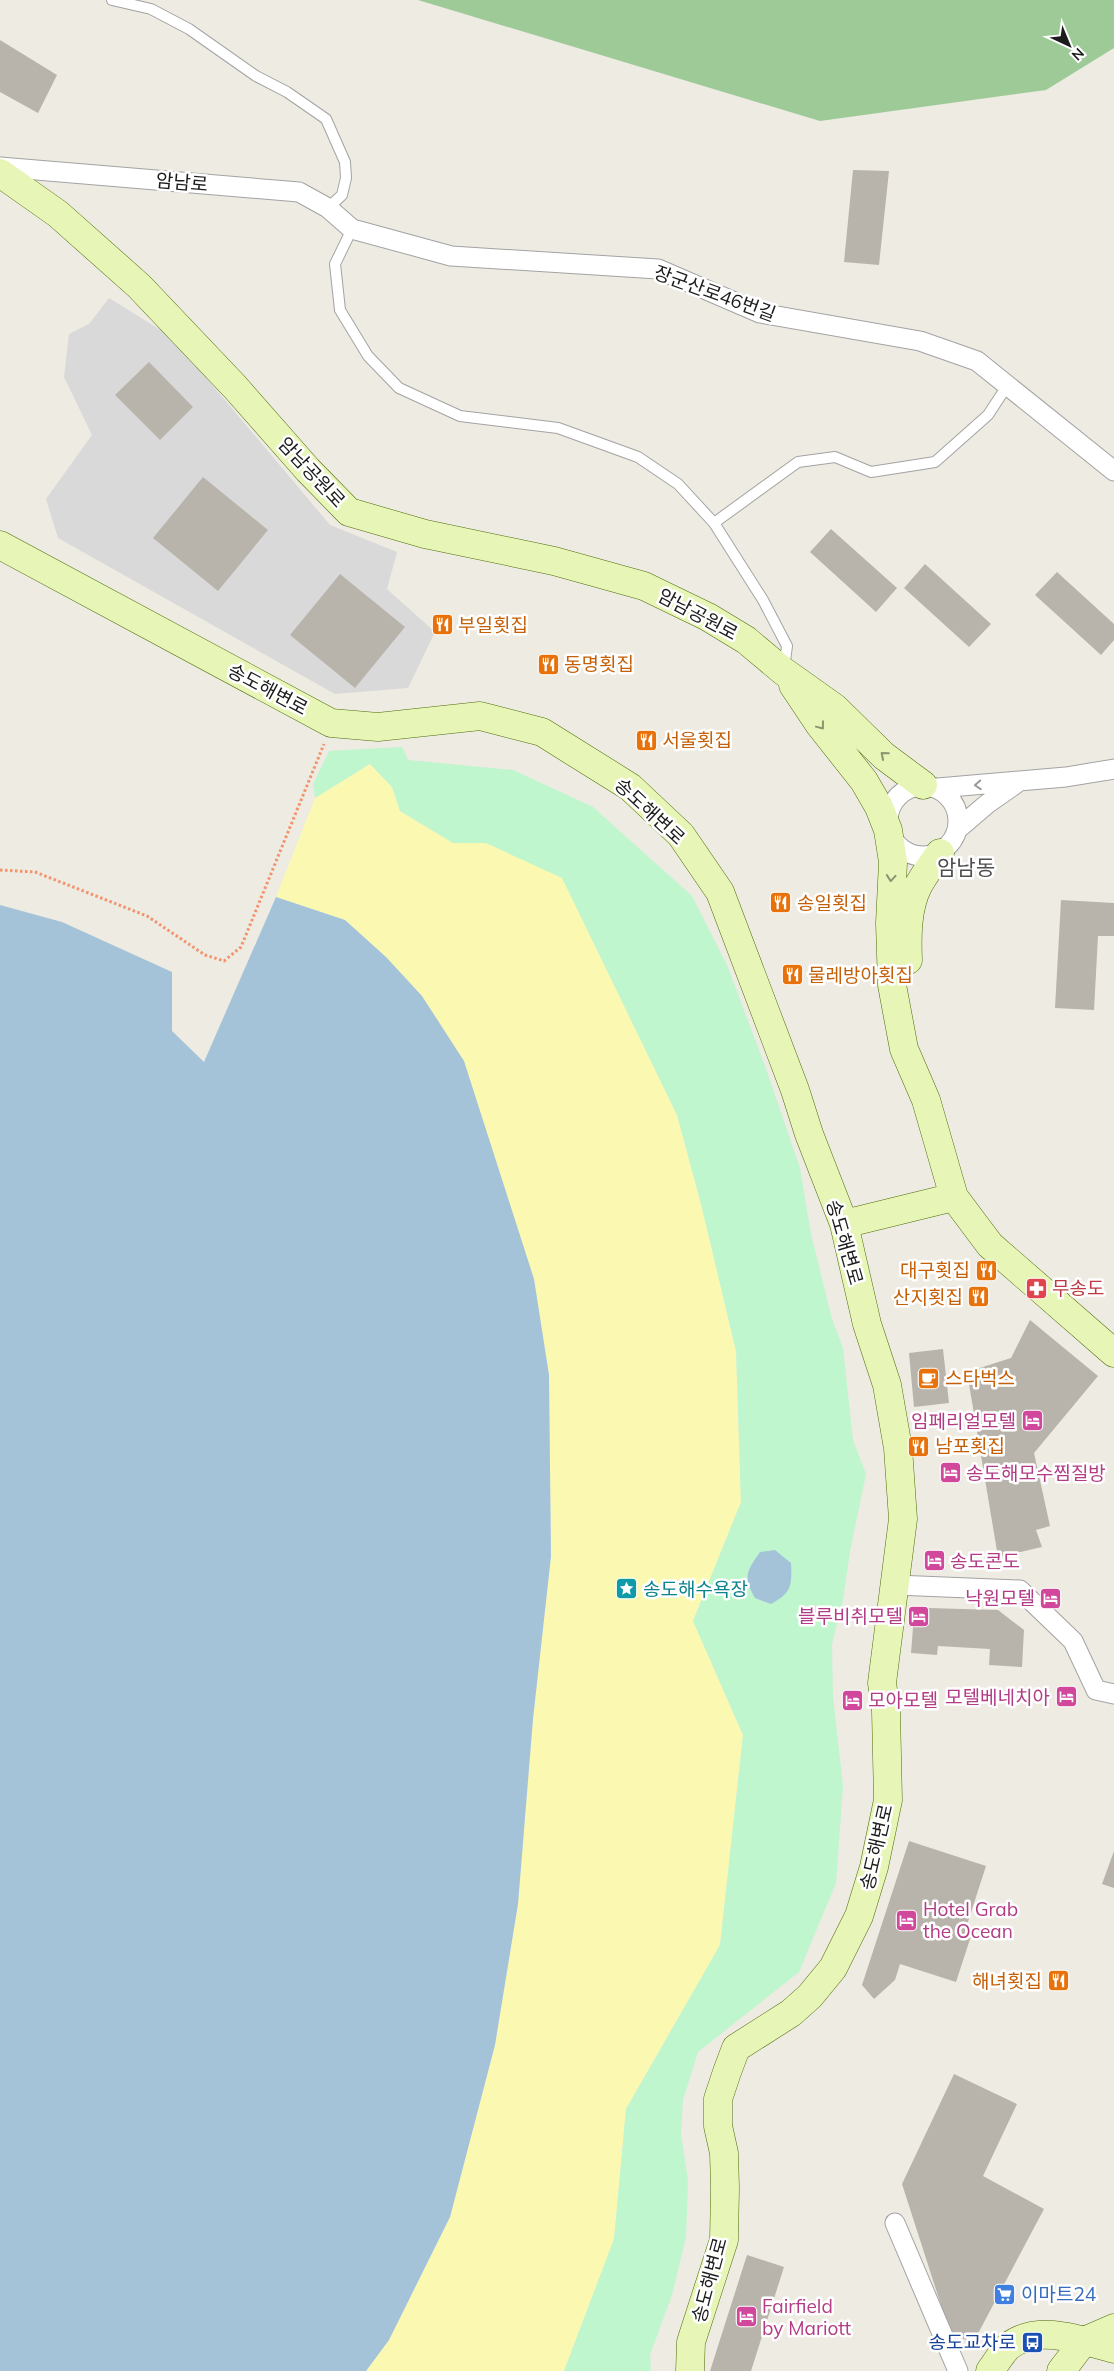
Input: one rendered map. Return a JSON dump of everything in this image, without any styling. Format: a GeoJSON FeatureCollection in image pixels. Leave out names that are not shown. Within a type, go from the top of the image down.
{"type":"FeatureCollection","features":[{"type":"Feature","properties":{"kind":"street","name":"암남로"},"geometry":{"type":"LineString","coordinates":[[0,167],[298,192],[328,208],[352,230]]}},
{"type":"Feature","properties":{"kind":"street","name":"암남공원로"},"geometry":{"type":"LineString","coordinates":[[0,173],[58,214],[138,286],[236,387],[308,470],[349,512],[425,534],[554,561],[644,586],[708,617],[746,640],[783,671],[836,708],[884,756],[930,787]]}},
{"type":"Feature","properties":{"kind":"street","name":"장군산로46번길"},"geometry":{"type":"LineString","coordinates":[[352,230],[451,256],[658,269],[760,313],[920,341],[977,361],[1114,471]]}},
{"type":"Feature","properties":{"kind":"street","name":"송도해변로"},"geometry":{"type":"LineString","coordinates":[[0,546],[333,723],[378,728],[480,716],[542,732],[630,787],[681,835],[720,892],[844,1224],[867,1324],[886,1385],[898,1448],[904,1519],[882,1683],[886,1711],[888,1800],[874,1867],[859,1916],[833,1968],[810,1996],[792,2013],[736,2048],[730,2064],[718,2099],[718,2126],[724,2153],[726,2188],[724,2240],[691,2342],[690,2371]]}},
{"type":"Feature","properties":{"kind":"street","name":"암남공원로"},"geometry":{"type":"LineString","coordinates":[[783,671],[819,724],[864,781],[879,807],[888,830],[893,862],[890,923],[892,985],[904,1049],[926,1100],[954,1197]]}},
{"type":"Feature","properties":{"kind":"street"},"geometry":{"type":"LineString","coordinates":[[1018,782],[987,804],[959,828],[952,843],[940,853],[924,857],[908,854],[896,844],[888,830],[888,814],[895,799],[907,789],[1018,782],[1114,769]]}},
{"type":"Feature","properties":{"kind":"street"},"geometry":{"type":"LineString","coordinates":[[930,787],[951,798],[958,812],[959,828]]}},
{"type":"Feature","properties":{"kind":"street","name":"암남공원로"},"geometry":{"type":"LineString","coordinates":[[926,1100],[923,1055],[911,995],[907,939],[911,908],[918,887],[940,853]]}},
{"type":"Feature","properties":{"kind":"street"},"geometry":{"type":"LineString","coordinates":[[844,1224],[954,1197],[990,1245],[1114,1353]]}},
{"type":"Feature","properties":{"kind":"street"},"geometry":{"type":"LineString","coordinates":[[894,1585],[1020,1590],[1072,1641],[1096,1690],[1114,1694]]}},
{"type":"Feature","properties":{"kind":"street"},"geometry":{"type":"LineString","coordinates":[[895,2223],[958,2371]]}},
{"type":"Feature","properties":{"kind":"street"},"geometry":{"type":"LineString","coordinates":[[1062,2371],[1084,2342],[1114,2328]]}},
{"type":"Feature","properties":{"kind":"street"},"geometry":{"type":"LineString","coordinates":[[990,2371],[1009,2346],[1025,2338],[1066,2336],[1114,2349]]}},
{"type":"Feature","properties":{"kind":"lane"},"geometry":{"type":"LineString","coordinates":[[112,0],[151,8],[189,29],[256,76],[287,92],[326,119],[345,162],[346,178],[342,195],[328,208]]}},
{"type":"Feature","properties":{"kind":"lane"},"geometry":{"type":"LineString","coordinates":[[352,230],[334,264],[340,310],[368,356],[399,388],[460,416],[558,428],[638,457],[678,484],[714,523],[763,600],[787,646],[783,671]]}},
{"type":"Feature","properties":{"kind":"lane"},"geometry":{"type":"LineString","coordinates":[[714,523],[798,462],[835,457],[871,472],[935,462],[988,415],[1007,386]]}},
{"type":"Feature","properties":{"kind":"path"},"geometry":{"type":"LineString","coordinates":[[0,870],[35,872],[147,916],[205,955],[224,961],[241,947],[333,723]]}},
{"type":"Feature","properties":{"kind":"shaded area"},"geometry":{"type":"Polygon","coordinates":[[[109,298],[172,337],[330,525],[397,552],[387,589],[435,632],[408,688],[335,694],[58,538],[46,499],[92,435],[64,377],[69,334],[89,324],[109,298]]]}},
{"type":"Feature","properties":{"kind":"green space"},"geometry":{"type":"Polygon","coordinates":[[[418,0],[1114,0],[1114,48],[1046,90],[820,121],[418,0]]]}},
{"type":"Feature","properties":{"kind":"green space"},"geometry":{"type":"Polygon","coordinates":[[[402,747],[408,760],[513,770],[593,807],[692,896],[727,965],[765,1066],[800,1168],[811,1234],[832,1319],[843,1348],[853,1440],[866,1474],[850,1551],[843,1600],[832,1644],[833,1697],[843,1786],[836,1883],[799,1972],[698,2052],[683,2100],[681,2134],[688,2181],[686,2237],[672,2295],[650,2355],[651,2371],[564,2371],[614,2239],[626,2109],[720,1945],[743,1735],[693,1621],[741,1502],[736,1351],[701,1204],[677,1115],[562,878],[486,843],[453,843],[400,811],[392,787],[370,764],[315,798],[313,784],[329,751],[402,747]]]}},
{"type":"Feature","properties":{"kind":"sand","name":"송도해수욕장"},"geometry":{"type":"Polygon","coordinates":[[[370,764],[392,787],[400,811],[453,843],[486,843],[562,877],[677,1115],[701,1204],[736,1351],[741,1502],[693,1621],[743,1735],[720,1945],[626,2109],[614,2239],[564,2371],[366,2371],[389,2340],[450,2217],[495,2045],[518,1904],[533,1719],[551,1556],[549,1375],[534,1279],[422,996],[386,957],[345,920],[276,897],[315,798],[370,764]]]}},
{"type":"Feature","properties":{"kind":"water"},"geometry":{"type":"Polygon","coordinates":[[[276,897],[345,920],[386,957],[422,996],[464,1061],[534,1279],[549,1375],[551,1556],[533,1719],[518,1904],[495,2045],[450,2217],[389,2340],[366,2371],[0,2371],[0,905],[62,922],[172,972],[172,1031],[204,1062],[276,897]]]}},
{"type":"Feature","properties":{"kind":"water"},"geometry":{"type":"Polygon","coordinates":[[[775,1550],[791,1563],[791,1583],[787,1592],[771,1604],[755,1598],[749,1585],[748,1575],[760,1552],[775,1550]]]}},
{"type":"Feature","properties":{"kind":"building"},"geometry":{"type":"Polygon","coordinates":[[[0,40],[57,75],[38,113],[0,92],[0,40]]]}},
{"type":"Feature","properties":{"kind":"building"},"geometry":{"type":"Polygon","coordinates":[[[853,170],[889,171],[879,265],[844,262],[853,170]]]}},
{"type":"Feature","properties":{"kind":"building"},"geometry":{"type":"Polygon","coordinates":[[[149,362],[193,407],[160,440],[115,395],[149,362]]]}},
{"type":"Feature","properties":{"kind":"building"},"geometry":{"type":"Polygon","coordinates":[[[203,477],[268,530],[218,591],[153,538],[203,477]]]}},
{"type":"Feature","properties":{"kind":"building"},"geometry":{"type":"Polygon","coordinates":[[[831,529],[897,588],[876,612],[810,552],[831,529]]]}},
{"type":"Feature","properties":{"kind":"building"},"geometry":{"type":"Polygon","coordinates":[[[925,564],[991,624],[969,647],[904,588],[925,564]]]}},
{"type":"Feature","properties":{"kind":"building"},"geometry":{"type":"Polygon","coordinates":[[[1057,572],[1114,624],[1114,640],[1101,655],[1035,595],[1057,572]]]}},
{"type":"Feature","properties":{"kind":"building"},"geometry":{"type":"Polygon","coordinates":[[[340,574],[405,627],[355,688],[290,635],[340,574]]]}},
{"type":"Feature","properties":{"kind":"building"},"geometry":{"type":"Polygon","coordinates":[[[1061,900],[1114,903],[1114,936],[1098,936],[1094,1010],[1055,1008],[1061,900]]]}},
{"type":"Feature","properties":{"kind":"building"},"geometry":{"type":"Polygon","coordinates":[[[1030,1320],[1098,1376],[1034,1453],[1050,1526],[1036,1530],[1042,1547],[998,1557],[967,1372],[1011,1358],[1030,1320]]]}},
{"type":"Feature","properties":{"kind":"building","name":"스타벅스"},"geometry":{"type":"Polygon","coordinates":[[[943,1349],[949,1403],[914,1407],[909,1353],[943,1349]]]}},
{"type":"Feature","properties":{"kind":"building"},"geometry":{"type":"Polygon","coordinates":[[[928,1608],[998,1610],[1024,1630],[1022,1667],[989,1665],[990,1649],[938,1646],[937,1655],[911,1653],[914,1615],[928,1608]]]}},
{"type":"Feature","properties":{"kind":"building"},"geometry":{"type":"Polygon","coordinates":[[[909,1841],[986,1866],[965,1931],[972,1933],[956,1982],[900,1964],[895,1980],[874,1999],[862,1985],[909,1841]]]}},
{"type":"Feature","properties":{"kind":"building"},"geometry":{"type":"Polygon","coordinates":[[[1114,1851],[1114,1888],[1102,1884],[1114,1851]]]}},
{"type":"Feature","properties":{"kind":"building"},"geometry":{"type":"Polygon","coordinates":[[[954,2074],[1017,2104],[983,2176],[1044,2209],[973,2343],[950,2333],[902,2184],[954,2074]]]}},
{"type":"Feature","properties":{"kind":"building"},"geometry":{"type":"Polygon","coordinates":[[[747,2255],[784,2267],[751,2371],[710,2371],[747,2255]]]}},
{"type":"Feature","properties":{"kind":"place","name":"부일횟집"},"geometry":{"type":"Point","coordinates":[442,625]}},
{"type":"Feature","properties":{"kind":"place","name":"동명횟집"},"geometry":{"type":"Point","coordinates":[548,664]}},
{"type":"Feature","properties":{"kind":"place","name":"서울횟집"},"geometry":{"type":"Point","coordinates":[646,740]}},
{"type":"Feature","properties":{"kind":"place","name":"송일횟집"},"geometry":{"type":"Point","coordinates":[781,903]}},
{"type":"Feature","properties":{"kind":"place","name":"물레방아횟집"},"geometry":{"type":"Point","coordinates":[792,975]}},
{"type":"Feature","properties":{"kind":"place","name":"대구횟집"},"geometry":{"type":"Point","coordinates":[986,1270]}},
{"type":"Feature","properties":{"kind":"place","name":"무송도"},"geometry":{"type":"Point","coordinates":[1036,1288]}},
{"type":"Feature","properties":{"kind":"place","name":"산지횟집"},"geometry":{"type":"Point","coordinates":[979,1297]}},
{"type":"Feature","properties":{"kind":"place","name":"스타벅스"},"geometry":{"type":"Point","coordinates":[929,1378]}},
{"type":"Feature","properties":{"kind":"place","name":"임페리얼모텔"},"geometry":{"type":"Point","coordinates":[1032,1421]}},
{"type":"Feature","properties":{"kind":"place","name":"남포횟집"},"geometry":{"type":"Point","coordinates":[919,1446]}},
{"type":"Feature","properties":{"kind":"place","name":"송도해모수찜질방"},"geometry":{"type":"Point","coordinates":[950,1473]}},
{"type":"Feature","properties":{"kind":"place","name":"송도콘도"},"geometry":{"type":"Point","coordinates":[934,1561]}},
{"type":"Feature","properties":{"kind":"place","name":"송도해수욕장"},"geometry":{"type":"Point","coordinates":[627,1589]}},
{"type":"Feature","properties":{"kind":"place","name":"낙원모텔"},"geometry":{"type":"Point","coordinates":[1051,1598]}},
{"type":"Feature","properties":{"kind":"place","name":"블루비취모텔"},"geometry":{"type":"Point","coordinates":[919,1616]}},
{"type":"Feature","properties":{"kind":"place","name":"모텔베네치아"},"geometry":{"type":"Point","coordinates":[1066,1697]}},
{"type":"Feature","properties":{"kind":"place","name":"모아모텔"},"geometry":{"type":"Point","coordinates":[852,1700]}},
{"type":"Feature","properties":{"kind":"place","name":"Hotel Grab the Ocean"},"geometry":{"type":"Point","coordinates":[907,1920]}},
{"type":"Feature","properties":{"kind":"place","name":"해녀횟집"},"geometry":{"type":"Point","coordinates":[1058,1981]}},
{"type":"Feature","properties":{"kind":"place","name":"이마트24"},"geometry":{"type":"Point","coordinates":[1005,2294]}},
{"type":"Feature","properties":{"kind":"place","name":"Fairfield by Mariott"},"geometry":{"type":"Point","coordinates":[746,2317]}},
{"type":"Feature","properties":{"kind":"place","name":"송도교차로"},"geometry":{"type":"Point","coordinates":[1032,2342]}},
{"type":"Feature","properties":{"kind":"district","name":"암남동"},"geometry":{"type":"Point","coordinates":[966,867]}}]}
